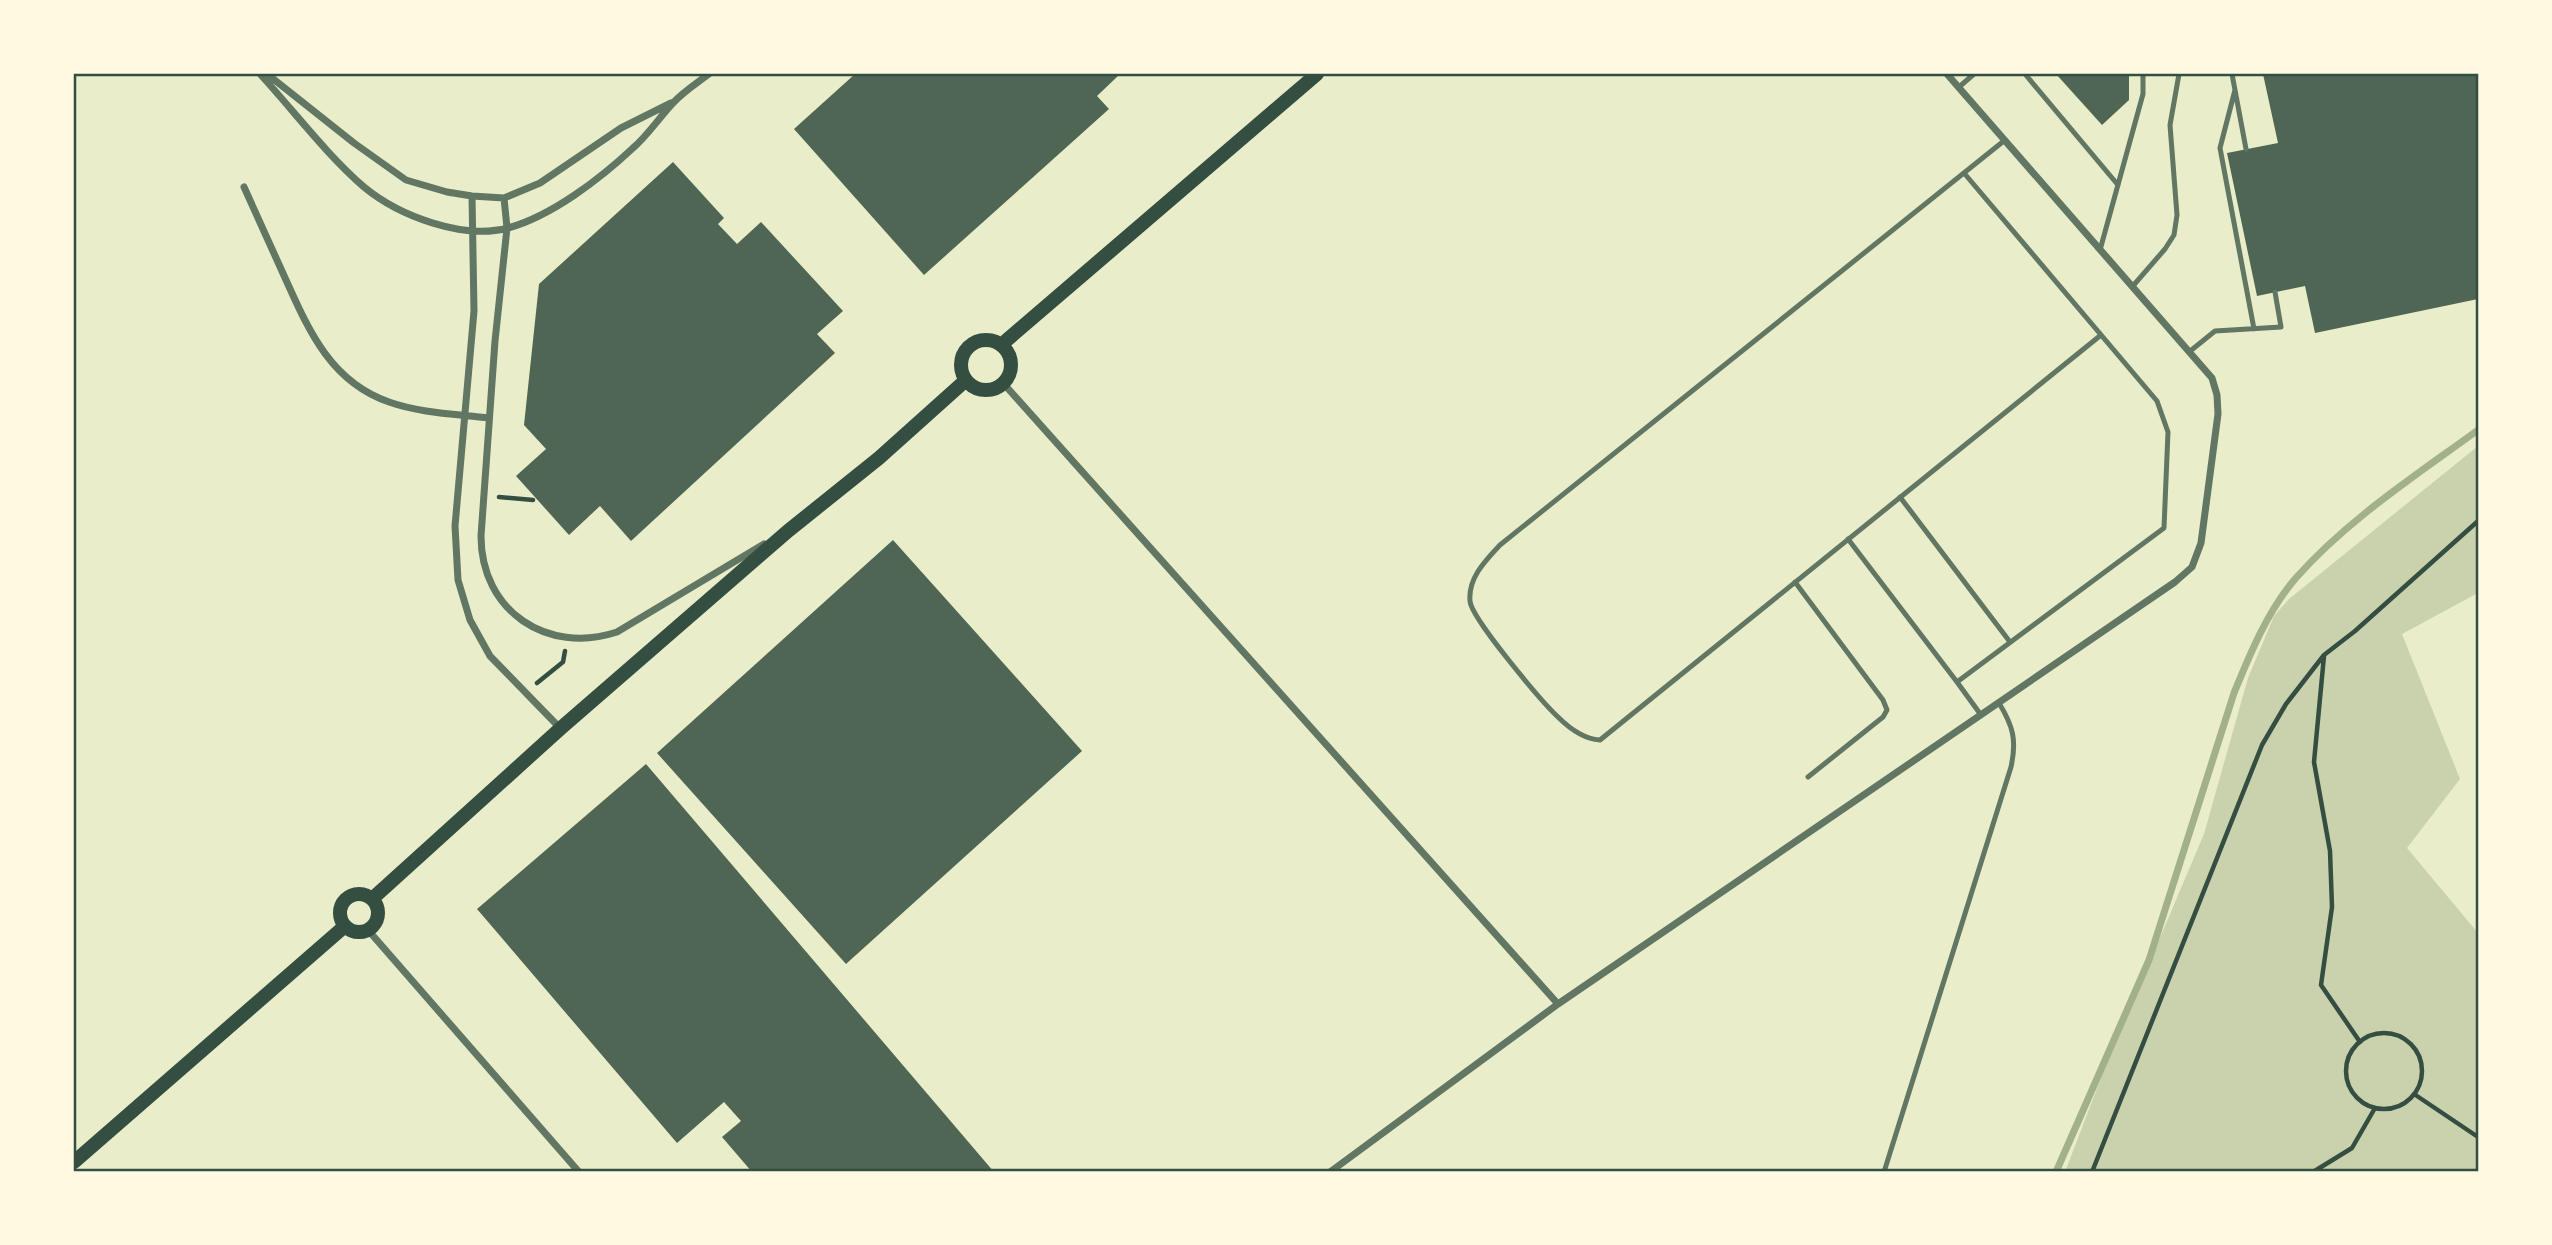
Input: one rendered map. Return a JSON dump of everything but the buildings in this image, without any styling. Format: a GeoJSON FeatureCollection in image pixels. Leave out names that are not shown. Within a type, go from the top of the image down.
{"type":"FeatureCollection","features":[{"type":"Feature","properties":{"kind":"main road"},"geometry":{"type":"LineString","coordinates":[[1001,345],[1317,74]]}},
{"type":"Feature","properties":{"kind":"main road"},"geometry":{"type":"LineString","coordinates":[[986,340],[1001,345],[1011,363],[1003,383],[988,390],[972,386],[966,380],[961,365],[966,350],[979,341],[986,340]]}},
{"type":"Feature","properties":{"kind":"main road"},"geometry":{"type":"LineString","coordinates":[[372,899],[561,728],[788,531],[879,458],[966,380]]}},
{"type":"Feature","properties":{"kind":"main road"},"geometry":{"type":"LineString","coordinates":[[359,894],[372,899],[376,905],[377,918],[368,930],[355,932],[345,926],[340,914],[342,903],[359,894]]}},
{"type":"Feature","properties":{"kind":"main road"},"geometry":{"type":"LineString","coordinates":[[74,1162],[345,926]]}},
{"type":"Feature","properties":{"kind":"street"},"geometry":{"type":"LineString","coordinates":[[260,74],[349,173],[382,200],[415,218],[437,225],[474,230],[507,228],[575,194],[635,147],[674,101]]}},
{"type":"Feature","properties":{"kind":"street"},"geometry":{"type":"LineString","coordinates":[[267,74],[405,180],[472,196],[504,198],[540,183],[621,128],[674,101],[709,74]]}},
{"type":"Feature","properties":{"kind":"street"},"geometry":{"type":"LineString","coordinates":[[1330,1171],[1558,1004],[2175,582],[2192,567],[2201,544],[2218,414],[2212,378],[1947,74]]}},
{"type":"Feature","properties":{"kind":"street"},"geometry":{"type":"LineString","coordinates":[[244,187],[313,338],[335,368],[354,384],[388,402],[489,418]]}},
{"type":"Feature","properties":{"kind":"street"},"geometry":{"type":"LineString","coordinates":[[472,196],[474,311],[455,556],[462,599],[490,656],[561,728]]}},
{"type":"Feature","properties":{"kind":"street"},"geometry":{"type":"LineString","coordinates":[[504,198],[507,228],[481,536],[485,569],[499,597],[527,625],[544,634],[579,640],[599,638],[617,632],[788,531]]}},
{"type":"Feature","properties":{"kind":"street"},"geometry":{"type":"LineString","coordinates":[[1003,383],[1558,1004]]}},
{"type":"Feature","properties":{"kind":"street"},"geometry":{"type":"LineString","coordinates":[[368,930],[579,1171]]}},
{"type":"Feature","properties":{"kind":"lane"},"geometry":{"type":"LineString","coordinates":[[1959,87],[1974,74]]}},
{"type":"Feature","properties":{"kind":"lane"},"geometry":{"type":"LineString","coordinates":[[2025,74],[2118,185]]}},
{"type":"Feature","properties":{"kind":"lane"},"geometry":{"type":"LineString","coordinates":[[2100,250],[2143,93],[2143,74]]}},
{"type":"Feature","properties":{"kind":"lane"},"geometry":{"type":"LineString","coordinates":[[2132,287],[2174,235],[2177,215],[2170,125],[2179,74]]}},
{"type":"Feature","properties":{"kind":"lane"},"geometry":{"type":"LineString","coordinates":[[2232,74],[2246,149]]}},
{"type":"Feature","properties":{"kind":"lane"},"geometry":{"type":"LineString","coordinates":[[2235,90],[2220,148],[2254,329]]}},
{"type":"Feature","properties":{"kind":"lane"},"geometry":{"type":"LineString","coordinates":[[2005,140],[1500,545],[1479,568],[1473,581],[1469,603],[1482,627],[1559,718],[1587,739],[1600,740],[2101,335]]}},
{"type":"Feature","properties":{"kind":"lane"},"geometry":{"type":"LineString","coordinates":[[1957,682],[2164,528],[2168,432],[2157,401],[1964,173]]}},
{"type":"Feature","properties":{"kind":"lane"},"geometry":{"type":"LineString","coordinates":[[2189,352],[2215,331],[2281,327],[2275,292]]}},
{"type":"Feature","properties":{"kind":"lane"},"geometry":{"type":"LineString","coordinates":[[1900,497],[2010,642]]}},
{"type":"Feature","properties":{"kind":"lane"},"geometry":{"type":"LineString","coordinates":[[1848,539],[1981,715]]}},
{"type":"Feature","properties":{"kind":"lane"},"geometry":{"type":"LineString","coordinates":[[1795,582],[1883,700],[1887,710],[1883,717],[1808,777]]}},
{"type":"Feature","properties":{"kind":"lane"},"geometry":{"type":"LineString","coordinates":[[1884,1171],[2011,767],[2015,748],[2010,722],[1999,703]]}},
{"type":"Feature","properties":{"kind":"path"},"geometry":{"type":"LineString","coordinates":[[499,497],[533,500]]}},
{"type":"Feature","properties":{"kind":"path"},"geometry":{"type":"LineString","coordinates":[[2092,1171],[2262,745],[2286,704],[2324,655],[2355,631],[2479,521]]}},
{"type":"Feature","properties":{"kind":"path"},"geometry":{"type":"LineString","coordinates":[[537,683],[563,662],[565,650]]}},
{"type":"Feature","properties":{"kind":"path"},"geometry":{"type":"LineString","coordinates":[[2324,655],[2314,762],[2330,851],[2332,907],[2321,985],[2360,1042]]}},
{"type":"Feature","properties":{"kind":"path"},"geometry":{"type":"LineString","coordinates":[[2382,1033],[2405,1040],[2414,1048],[2421,1071],[2420,1083],[2414,1094],[2396,1107],[2375,1108],[2354,1095],[2346,1073],[2352,1050],[2360,1042],[2382,1033]]}},
{"type":"Feature","properties":{"kind":"path"},"geometry":{"type":"LineString","coordinates":[[2414,1094],[2479,1137]]}},
{"type":"Feature","properties":{"kind":"path"},"geometry":{"type":"LineString","coordinates":[[2313,1171],[2351,1147],[2375,1108]]}},
{"type":"Feature","properties":{"kind":"green space"},"geometry":{"type":"Polygon","coordinates":[[[2478,446],[2478,593],[2402,634],[2460,779],[2407,848],[2478,933],[2478,1171],[2065,1172],[2106,1065],[2204,834],[2248,678],[2274,616],[2289,599],[2478,446]]]}},
{"type":"Feature","properties":{"kind":"waterway"},"geometry":{"type":"LineString","coordinates":[[2056,1172],[2149,960],[2234,693],[2268,619],[2295,579],[2337,537],[2382,500],[2478,430]]}}]}
